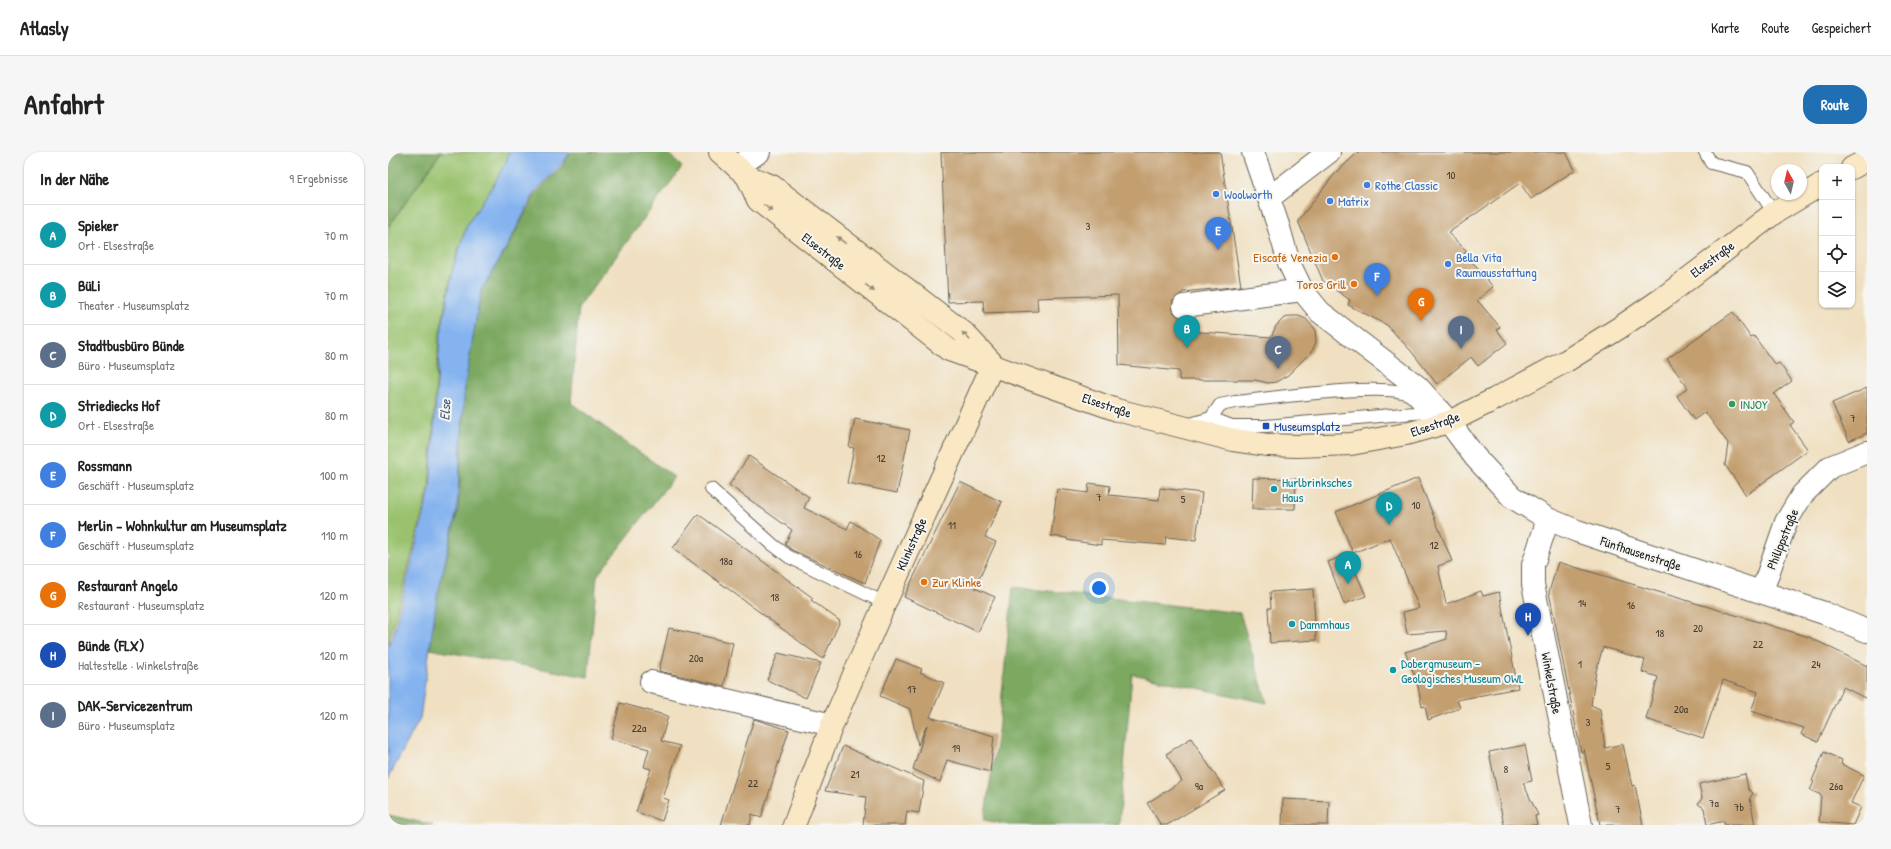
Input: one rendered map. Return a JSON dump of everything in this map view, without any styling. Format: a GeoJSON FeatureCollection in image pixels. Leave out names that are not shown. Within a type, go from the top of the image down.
{"type":"FeatureCollection","features":[{"type":"Feature","properties":{"kind":"street","name":"Elsestraße"},"geometry":{"type":"LineString","coordinates":[[720,152],[742,171],[772,186],[964,333],[993,364],[1117,410],[1180,427],[1233,440],[1268,445],[1297,446],[1351,444],[1406,434],[1449,422],[1566,361],[1619,328],[1663,298],[1774,213],[1819,186]]}},
{"type":"Feature","properties":{"kind":"street"},"geometry":{"type":"LineString","coordinates":[[742,171],[759,152]]}},
{"type":"Feature","properties":{"kind":"street"},"geometry":{"type":"LineString","coordinates":[[1253,152],[1279,228],[1289,263],[1302,290],[1320,312],[1418,387],[1449,422]]}},
{"type":"Feature","properties":{"kind":"street"},"geometry":{"type":"LineString","coordinates":[[1269,198],[1329,152]]}},
{"type":"Feature","properties":{"kind":"street"},"geometry":{"type":"LineString","coordinates":[[1855,166],[1867,160]]}},
{"type":"Feature","properties":{"kind":"street"},"geometry":{"type":"LineString","coordinates":[[1184,306],[1302,290]]}},
{"type":"Feature","properties":{"kind":"street","name":"Klinkstraße"},"geometry":{"type":"LineString","coordinates":[[794,825],[832,725],[885,603],[993,364]]}},
{"type":"Feature","properties":{"kind":"street","name":"Fünfhausenstraße"},"geometry":{"type":"LineString","coordinates":[[1449,422],[1475,457],[1512,497],[1548,519],[1604,541],[1830,615],[1867,631]]}},
{"type":"Feature","properties":{"kind":"street","name":"Philippstraße"},"geometry":{"type":"LineString","coordinates":[[1762,592],[1786,522],[1802,494],[1830,467],[1867,452]]}},
{"type":"Feature","properties":{"kind":"street","name":"Winkelstraße"},"geometry":{"type":"LineString","coordinates":[[1548,519],[1533,565],[1533,584],[1581,825]]}},
{"type":"Feature","properties":{"kind":"street"},"geometry":{"type":"LineString","coordinates":[[651,682],[832,725]]}},
{"type":"Feature","properties":{"kind":"lane"},"geometry":{"type":"LineString","coordinates":[[1705,152],[1711,163],[1747,172],[1774,213]]}},
{"type":"Feature","properties":{"kind":"lane"},"geometry":{"type":"LineString","coordinates":[[1211,418],[1220,405],[1234,402],[1358,390],[1393,390],[1410,395],[1426,412],[1449,422]]}},
{"type":"Feature","properties":{"kind":"lane"},"geometry":{"type":"LineString","coordinates":[[1180,427],[1211,418],[1232,426],[1266,426],[1426,412]]}},
{"type":"Feature","properties":{"kind":"lane"},"geometry":{"type":"LineString","coordinates":[[711,489],[772,544],[789,557],[885,603]]}},
{"type":"Feature","properties":{"kind":"green space"},"geometry":{"type":"Polygon","coordinates":[[[388,152],[441,152],[388,227],[388,152]]]}},
{"type":"Feature","properties":{"kind":"green space"},"geometry":{"type":"Polygon","coordinates":[[[441,152],[509,152],[507,160],[494,184],[467,225],[452,269],[439,339],[429,489],[388,645],[388,228],[441,152]]]}},
{"type":"Feature","properties":{"kind":"green space"},"geometry":{"type":"Polygon","coordinates":[[[571,152],[667,152],[682,167],[579,307],[571,403],[674,477],[597,576],[588,677],[429,649],[437,597],[458,510],[465,384],[481,291],[506,250],[536,193],[563,165],[571,152]]]}},
{"type":"Feature","properties":{"kind":"green space"},"geometry":{"type":"Polygon","coordinates":[[[1013,587],[1240,613],[1267,703],[1132,674],[1119,825],[1009,825],[984,820],[998,732],[1013,587]]]}},
{"type":"Feature","properties":{"kind":"green space"},"geometry":{"type":"Polygon","coordinates":[[[388,815],[433,825],[388,825],[388,815]]]}},
{"type":"Feature","properties":{"kind":"water","name":"Else"},"geometry":{"type":"Polygon","coordinates":[[[509,152],[570,152],[562,164],[535,192],[505,250],[481,291],[465,384],[457,510],[437,597],[420,718],[388,779],[388,647],[393,635],[430,490],[440,338],[453,269],[467,225],[494,184],[507,160],[509,152]]]}},
{"type":"Feature","properties":{"kind":"building"},"geometry":{"type":"Polygon","coordinates":[[[941,152],[1220,152],[1241,286],[1183,292],[1173,301],[1172,307],[1174,313],[1180,318],[1186,318],[1187,331],[1271,337],[1276,326],[1283,319],[1290,316],[1299,316],[1306,319],[1315,329],[1316,342],[1312,351],[1288,375],[1276,382],[1268,383],[1255,380],[1179,380],[1179,371],[1119,365],[1118,295],[1037,298],[1038,311],[984,313],[983,301],[948,302],[941,152]]]}},
{"type":"Feature","properties":{"kind":"building"},"geometry":{"type":"Polygon","coordinates":[[[1358,152],[1566,152],[1575,170],[1531,199],[1520,183],[1448,233],[1467,251],[1464,254],[1478,268],[1493,287],[1477,300],[1500,327],[1497,330],[1507,343],[1478,366],[1471,357],[1437,384],[1411,351],[1387,325],[1348,305],[1350,300],[1323,281],[1298,221],[1333,176],[1358,152]]]}},
{"type":"Feature","properties":{"kind":"building","name":"INJOY"},"geometry":{"type":"Polygon","coordinates":[[[1733,312],[1751,338],[1754,336],[1775,365],[1779,363],[1792,381],[1774,394],[1794,422],[1790,425],[1808,450],[1746,495],[1725,465],[1728,443],[1705,412],[1694,420],[1677,396],[1688,388],[1667,359],[1733,312]]]}},
{"type":"Feature","properties":{"kind":"building"},"geometry":{"type":"Polygon","coordinates":[[[1867,388],[1867,433],[1849,441],[1832,403],[1867,388]]]}},
{"type":"Feature","properties":{"kind":"building"},"geometry":{"type":"Polygon","coordinates":[[[855,419],[910,430],[897,493],[847,483],[854,448],[849,447],[855,419]]]}},
{"type":"Feature","properties":{"kind":"building"},"geometry":{"type":"Polygon","coordinates":[[[749,456],[809,497],[804,508],[847,529],[851,521],[880,540],[865,583],[792,550],[785,544],[792,530],[729,485],[749,456]]]}},
{"type":"Feature","properties":{"kind":"building","name":"Hurlbrinksches Haus"},"geometry":{"type":"Polygon","coordinates":[[[1253,478],[1296,479],[1295,509],[1252,509],[1253,478]]]}},
{"type":"Feature","properties":{"kind":"building","name":"Dobergmuseum - Geologisches Museum OWL"},"geometry":{"type":"Polygon","coordinates":[[[1418,478],[1452,561],[1438,566],[1446,604],[1481,591],[1483,596],[1499,592],[1518,688],[1457,700],[1460,708],[1428,720],[1425,706],[1422,707],[1417,682],[1405,652],[1447,639],[1446,631],[1407,634],[1403,612],[1419,608],[1390,538],[1353,553],[1336,512],[1418,478]]]}},
{"type":"Feature","properties":{"kind":"building"},"geometry":{"type":"Polygon","coordinates":[[[960,482],[1002,502],[985,537],[996,542],[975,588],[995,597],[978,632],[904,597],[960,482]]]}},
{"type":"Feature","properties":{"kind":"building"},"geometry":{"type":"Polygon","coordinates":[[[1089,483],[1110,486],[1109,495],[1159,500],[1160,488],[1202,493],[1196,540],[1166,537],[1165,545],[1101,540],[1101,545],[1051,536],[1057,489],[1088,493],[1089,483]]]}},
{"type":"Feature","properties":{"kind":"building"},"geometry":{"type":"Polygon","coordinates":[[[698,514],[813,598],[811,600],[840,621],[823,659],[673,548],[698,514]]]}},
{"type":"Feature","properties":{"kind":"building"},"geometry":{"type":"Polygon","coordinates":[[[1348,554],[1366,596],[1344,604],[1328,562],[1348,554]]]}},
{"type":"Feature","properties":{"kind":"building"},"geometry":{"type":"Polygon","coordinates":[[[1558,562],[1809,637],[1867,666],[1867,699],[1843,687],[1818,742],[1801,734],[1804,728],[1751,711],[1758,692],[1723,680],[1703,738],[1646,719],[1658,677],[1642,672],[1645,660],[1603,647],[1596,671],[1591,705],[1600,709],[1605,748],[1623,744],[1632,786],[1635,785],[1643,825],[1600,825],[1584,749],[1584,752],[1581,752],[1549,592],[1558,562]]]}},
{"type":"Feature","properties":{"kind":"building","name":"Dammhaus"},"geometry":{"type":"Polygon","coordinates":[[[1313,589],[1316,640],[1270,643],[1268,608],[1271,608],[1270,592],[1313,589]]]}},
{"type":"Feature","properties":{"kind":"building"},"geometry":{"type":"Polygon","coordinates":[[[669,628],[733,643],[724,686],[659,671],[669,628]]]}},
{"type":"Feature","properties":{"kind":"building"},"geometry":{"type":"Polygon","coordinates":[[[778,653],[821,663],[806,698],[767,680],[778,653]]]}},
{"type":"Feature","properties":{"kind":"building"},"geometry":{"type":"Polygon","coordinates":[[[896,659],[922,669],[920,672],[944,683],[930,717],[994,736],[990,772],[947,760],[940,782],[913,769],[927,725],[918,745],[910,709],[880,696],[896,659]]]}},
{"type":"Feature","properties":{"kind":"building"},"geometry":{"type":"Polygon","coordinates":[[[620,703],[668,716],[661,741],[680,746],[663,798],[669,800],[662,821],[636,812],[651,769],[644,767],[649,749],[611,739],[620,703]]]}},
{"type":"Feature","properties":{"kind":"building"},"geometry":{"type":"Polygon","coordinates":[[[754,719],[789,730],[761,818],[752,814],[750,825],[721,825],[754,719]]]}},
{"type":"Feature","properties":{"kind":"building"},"geometry":{"type":"Polygon","coordinates":[[[1191,738],[1225,790],[1167,825],[1161,825],[1147,803],[1182,781],[1166,754],[1191,738]]]}},
{"type":"Feature","properties":{"kind":"building"},"geometry":{"type":"Polygon","coordinates":[[[1525,745],[1532,781],[1523,783],[1538,815],[1535,816],[1537,825],[1504,825],[1489,752],[1525,745]]]}},
{"type":"Feature","properties":{"kind":"building"},"geometry":{"type":"Polygon","coordinates":[[[843,746],[924,781],[919,813],[907,811],[905,825],[863,825],[866,797],[825,791],[843,746]]]}},
{"type":"Feature","properties":{"kind":"building"},"geometry":{"type":"Polygon","coordinates":[[[1824,752],[1842,760],[1841,764],[1864,775],[1851,803],[1861,807],[1853,825],[1819,822],[1821,795],[1810,790],[1814,782],[1812,781],[1824,752]]]}},
{"type":"Feature","properties":{"kind":"building"},"geometry":{"type":"Polygon","coordinates":[[[1745,774],[1748,789],[1753,793],[1750,798],[1755,825],[1725,825],[1724,821],[1707,825],[1704,808],[1698,804],[1702,798],[1699,784],[1745,774]]]}},
{"type":"Feature","properties":{"kind":"building"},"geometry":{"type":"Polygon","coordinates":[[[1283,799],[1329,801],[1328,825],[1282,825],[1283,799]]]}},
{"type":"Feature","properties":{"kind":"place","name":"Rothe Classic"},"geometry":{"type":"Point","coordinates":[1367,185]}},
{"type":"Feature","properties":{"kind":"place","name":"Woolworth"},"geometry":{"type":"Point","coordinates":[1216,194]}},
{"type":"Feature","properties":{"kind":"place","name":"Matrix"},"geometry":{"type":"Point","coordinates":[1330,201]}},
{"type":"Feature","properties":{"kind":"place","name":"Rossmann"},"geometry":{"type":"Point","coordinates":[1218,250]}},
{"type":"Feature","properties":{"kind":"place","name":"Eiscafé Venezia"},"geometry":{"type":"Point","coordinates":[1335,257]}},
{"type":"Feature","properties":{"kind":"place","name":"Bella Vita Raumausstattung"},"geometry":{"type":"Point","coordinates":[1448,264]}},
{"type":"Feature","properties":{"kind":"place","name":"Toros Grill"},"geometry":{"type":"Point","coordinates":[1354,284]}},
{"type":"Feature","properties":{"kind":"place","name":"Merlin - Wohnkultur am Museumsplatz"},"geometry":{"type":"Point","coordinates":[1377,296]}},
{"type":"Feature","properties":{"kind":"place","name":"Restaurant Angelo"},"geometry":{"type":"Point","coordinates":[1421,321]}},
{"type":"Feature","properties":{"kind":"place","name":"BüLi"},"geometry":{"type":"Point","coordinates":[1187,348]}},
{"type":"Feature","properties":{"kind":"place","name":"DAK-Servicezentrum"},"geometry":{"type":"Point","coordinates":[1461,349]}},
{"type":"Feature","properties":{"kind":"place","name":"Stadtbusbüro Bünde"},"geometry":{"type":"Point","coordinates":[1278,369]}},
{"type":"Feature","properties":{"kind":"place","name":"INJOY"},"geometry":{"type":"Point","coordinates":[1732,404]}},
{"type":"Feature","properties":{"kind":"place","name":"Museumsplatz"},"geometry":{"type":"Point","coordinates":[1266,426]}},
{"type":"Feature","properties":{"kind":"place","name":"Hurlbrinksches Haus"},"geometry":{"type":"Point","coordinates":[1274,489]}},
{"type":"Feature","properties":{"kind":"place","name":"Striediecks Hof"},"geometry":{"type":"Point","coordinates":[1389,525]}},
{"type":"Feature","properties":{"kind":"place","name":"Zur Klinke"},"geometry":{"type":"Point","coordinates":[924,582]}},
{"type":"Feature","properties":{"kind":"place","name":"Spieker"},"geometry":{"type":"Point","coordinates":[1348,584]}},
{"type":"Feature","properties":{"kind":"place","name":"Dammhaus"},"geometry":{"type":"Point","coordinates":[1292,624]}},
{"type":"Feature","properties":{"kind":"place","name":"Bünde (FLX)"},"geometry":{"type":"Point","coordinates":[1528,636]}},
{"type":"Feature","properties":{"kind":"place","name":"Dobergmuseum - Geologisches Museum OWL"},"geometry":{"type":"Point","coordinates":[1393,670]}}]}
